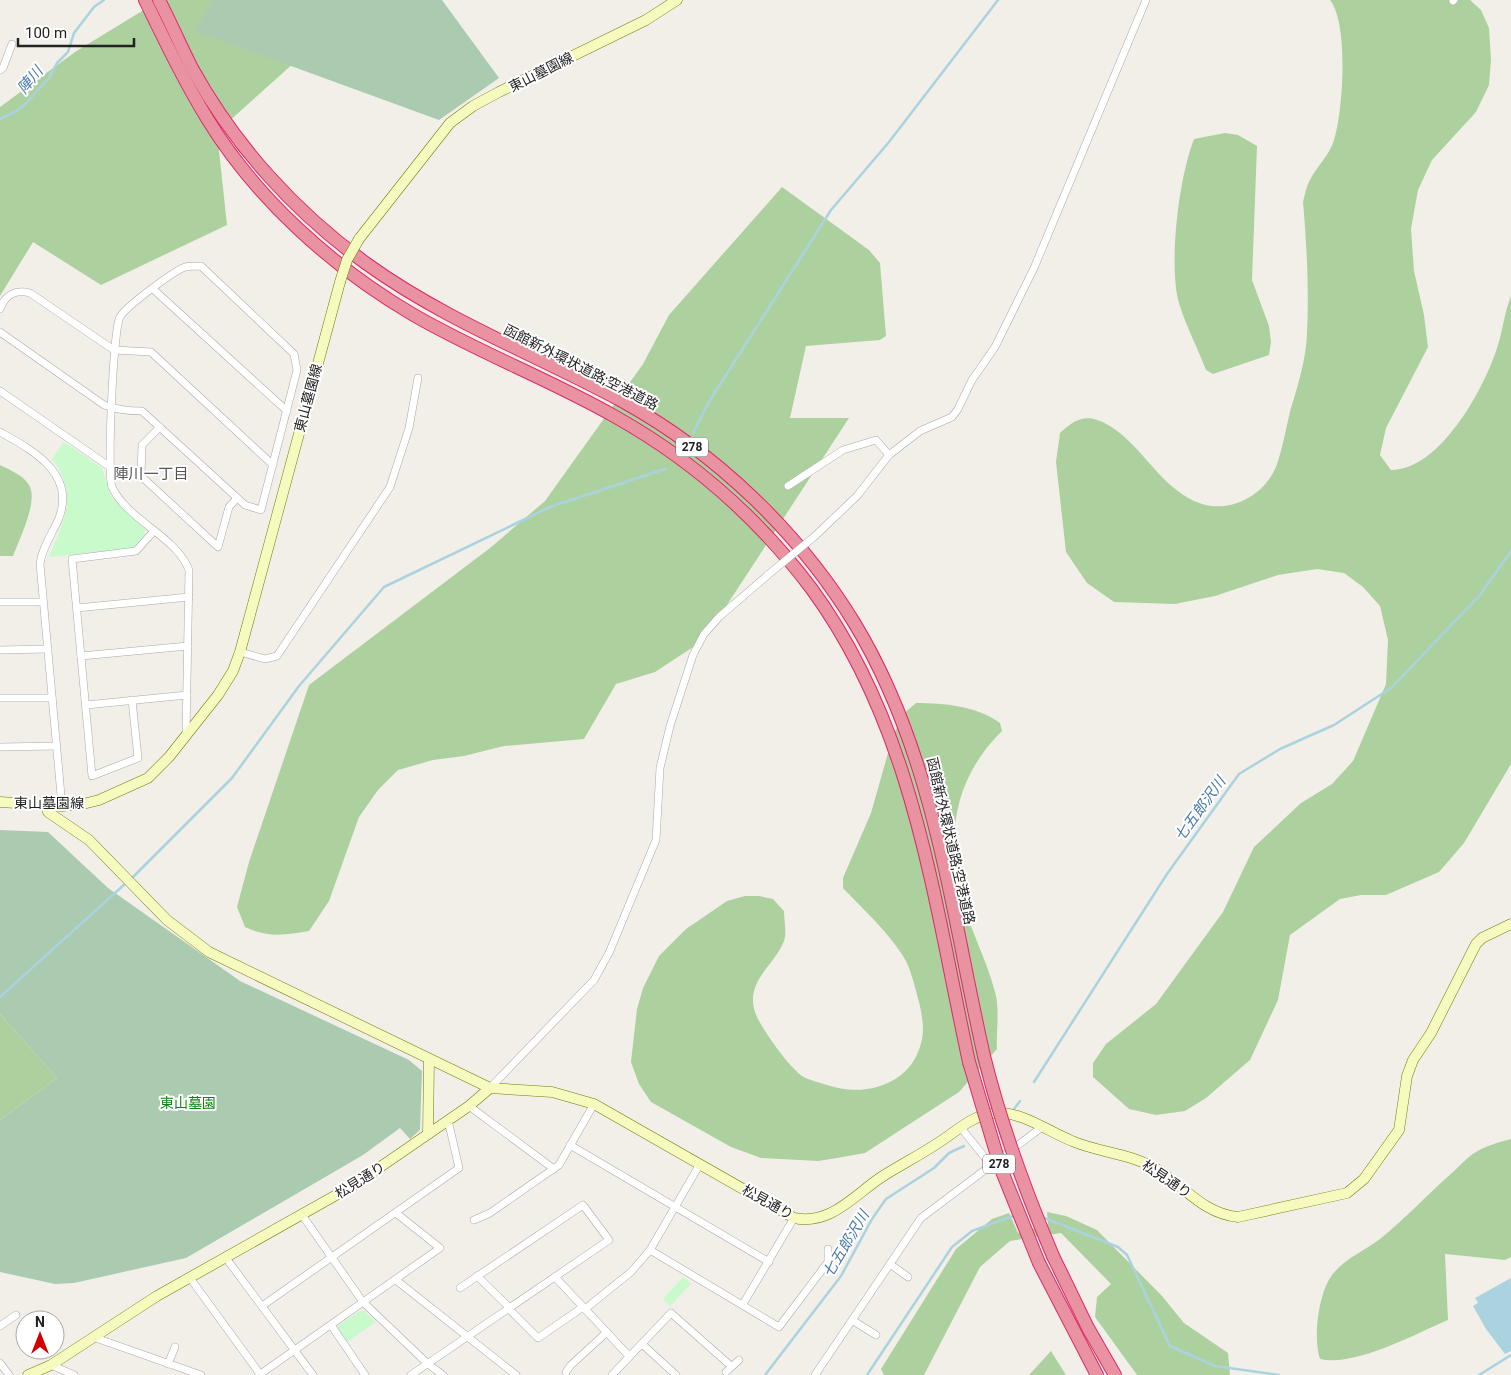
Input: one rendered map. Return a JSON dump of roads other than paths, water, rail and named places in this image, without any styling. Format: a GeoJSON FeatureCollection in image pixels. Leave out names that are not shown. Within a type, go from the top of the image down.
{"type":"FeatureCollection","features":[{"type":"Feature","properties":{"kind":"highway","name":"函館新外環状道路;空港道路"},"geometry":{"type":"LineString","coordinates":[[145,0],[162,20],[234,135],[272,180],[320,225],[365,263],[421,300],[475,329],[611,396],[663,426],[706,456],[764,508],[825,579],[854,622],[897,704],[919,765],[932,811],[995,1103],[1016,1163],[1053,1256],[1088,1328],[1115,1375]]}},
{"type":"Feature","properties":{"kind":"highway","name":"函館新外環状道路;空港道路"},"geometry":{"type":"LineString","coordinates":[[160,0],[162,20],[188,87],[214,129],[254,182],[307,237],[356,276],[410,313],[583,399],[653,440],[707,480],[752,520],[811,589],[862,670],[881,710],[906,779],[925,856],[969,1062],[1001,1169],[1038,1262],[1097,1375]]}},
{"type":"Feature","properties":{"kind":"street","name":"東山墓園線"},"geometry":{"type":"LineString","coordinates":[[0,802],[62,806],[92,802],[141,782],[154,773],[186,736],[218,695],[233,671],[240,652],[340,282],[347,260],[359,238],[450,122],[491,97],[646,20],[676,0]]}},
{"type":"Feature","properties":{"kind":"street"},"geometry":{"type":"LineString","coordinates":[[46,805],[48,812],[89,840],[167,920],[209,952],[490,1088],[594,980],[609,953],[656,840],[660,768],[670,726],[693,655],[704,634],[719,617],[815,536],[857,496],[889,456],[920,431],[952,417],[958,409],[972,380],[995,347],[1034,268],[1146,0]]}},
{"type":"Feature","properties":{"kind":"street"},"geometry":{"type":"LineString","coordinates":[[0,70],[3,68],[12,44]]}},
{"type":"Feature","properties":{"kind":"street"},"geometry":{"type":"LineString","coordinates":[[0,332],[104,405],[112,408],[121,411],[142,410],[245,505],[261,510],[297,370],[294,354],[201,266],[185,267],[133,302],[122,313],[115,330],[114,350],[112,408],[110,467],[110,481],[117,495],[185,561],[190,575],[186,736]]}},
{"type":"Feature","properties":{"kind":"street"},"geometry":{"type":"LineString","coordinates":[[153,289],[287,411]]}},
{"type":"Feature","properties":{"kind":"street"},"geometry":{"type":"LineString","coordinates":[[0,309],[8,296],[18,291],[30,293],[114,350],[151,352],[273,465]]}},
{"type":"Feature","properties":{"kind":"street"},"geometry":{"type":"LineString","coordinates":[[240,652],[265,659],[277,656],[390,487],[409,428],[418,378]]}},
{"type":"Feature","properties":{"kind":"street"},"geometry":{"type":"LineString","coordinates":[[0,390],[110,467]]}},
{"type":"Feature","properties":{"kind":"street"},"geometry":{"type":"LineString","coordinates":[[160,427],[142,445],[141,476],[218,547],[229,507],[237,498]]}},
{"type":"Feature","properties":{"kind":"street"},"geometry":{"type":"LineString","coordinates":[[0,432],[37,453],[50,465],[61,486],[63,498],[61,512],[41,558],[43,602],[62,806]]}},
{"type":"Feature","properties":{"kind":"street"},"geometry":{"type":"LineString","coordinates":[[788,486],[843,450],[876,440],[889,456]]}},
{"type":"Feature","properties":{"kind":"street"},"geometry":{"type":"LineString","coordinates":[[132,700],[138,758],[92,776],[72,559],[136,551],[154,531]]}},
{"type":"Feature","properties":{"kind":"street"},"geometry":{"type":"LineString","coordinates":[[77,608],[189,597]]}},
{"type":"Feature","properties":{"kind":"street"},"geometry":{"type":"LineString","coordinates":[[0,602],[43,602]]}},
{"type":"Feature","properties":{"kind":"street"},"geometry":{"type":"LineString","coordinates":[[81,656],[188,646]]}},
{"type":"Feature","properties":{"kind":"street"},"geometry":{"type":"LineString","coordinates":[[0,650],[48,649]]}},
{"type":"Feature","properties":{"kind":"street"},"geometry":{"type":"LineString","coordinates":[[86,705],[186,695]]}},
{"type":"Feature","properties":{"kind":"street"},"geometry":{"type":"LineString","coordinates":[[0,698],[52,698]]}},
{"type":"Feature","properties":{"kind":"street"},"geometry":{"type":"LineString","coordinates":[[0,747],[57,746]]}},
{"type":"Feature","properties":{"kind":"street","name":"松見通り"},"geometry":{"type":"LineString","coordinates":[[28,1375],[51,1364],[190,1278],[354,1185],[469,1106],[490,1088],[552,1092],[594,1104],[794,1218],[804,1221],[818,1219],[840,1209],[879,1179],[918,1157],[977,1117],[995,1113],[1026,1119],[1072,1141],[1140,1160],[1158,1170],[1209,1209],[1227,1216],[1238,1216],[1347,1193],[1364,1178],[1398,1130],[1407,1076],[1476,944],[1482,938],[1511,924]]}},
{"type":"Feature","properties":{"kind":"street"},"geometry":{"type":"LineString","coordinates":[[428,1134],[429,1059]]}},
{"type":"Feature","properties":{"kind":"street"},"geometry":{"type":"LineString","coordinates":[[474,1220],[490,1213],[554,1169],[594,1104]]}},
{"type":"Feature","properties":{"kind":"street"},"geometry":{"type":"LineString","coordinates":[[469,1106],[554,1169]]}},
{"type":"Feature","properties":{"kind":"street"},"geometry":{"type":"LineString","coordinates":[[262,1306],[396,1214],[459,1168],[448,1120]]}},
{"type":"Feature","properties":{"kind":"street"},"geometry":{"type":"LineString","coordinates":[[815,1375],[921,1218],[1042,1127]]}},
{"type":"Feature","properties":{"kind":"street"},"geometry":{"type":"LineString","coordinates":[[961,1128],[991,1165]]}},
{"type":"Feature","properties":{"kind":"street"},"geometry":{"type":"LineString","coordinates":[[570,1145],[769,1262]]}},
{"type":"Feature","properties":{"kind":"street"},"geometry":{"type":"LineString","coordinates":[[477,1276],[538,1338],[584,1308],[631,1272],[650,1250],[700,1164]]}},
{"type":"Feature","properties":{"kind":"street"},"geometry":{"type":"LineString","coordinates":[[412,1375],[609,1240],[583,1205],[460,1288]]}},
{"type":"Feature","properties":{"kind":"street"},"geometry":{"type":"LineString","coordinates":[[190,1278],[259,1374],[440,1248],[396,1214]]}},
{"type":"Feature","properties":{"kind":"street"},"geometry":{"type":"LineString","coordinates":[[302,1215],[363,1302],[428,1364],[443,1375]]}},
{"type":"Feature","properties":{"kind":"street"},"geometry":{"type":"LineString","coordinates":[[743,1304],[794,1218]]}},
{"type":"Feature","properties":{"kind":"street"},"geometry":{"type":"LineString","coordinates":[[650,1250],[779,1327],[828,1262],[828,1249]]}},
{"type":"Feature","properties":{"kind":"street"},"geometry":{"type":"LineString","coordinates":[[226,1258],[313,1375]]}},
{"type":"Feature","properties":{"kind":"street"},"geometry":{"type":"LineString","coordinates":[[890,1264],[908,1277]]}},
{"type":"Feature","properties":{"kind":"street"},"geometry":{"type":"LineString","coordinates":[[555,1278],[629,1356]]}},
{"type":"Feature","properties":{"kind":"street"},"geometry":{"type":"LineString","coordinates":[[396,1280],[516,1375]]}},
{"type":"Feature","properties":{"kind":"street"},"geometry":{"type":"LineString","coordinates":[[612,1375],[671,1312],[731,1366]]}},
{"type":"Feature","properties":{"kind":"street"},"geometry":{"type":"LineString","coordinates":[[0,1326],[15,1316]]}},
{"type":"Feature","properties":{"kind":"street"},"geometry":{"type":"LineString","coordinates":[[852,1320],[876,1335]]}},
{"type":"Feature","properties":{"kind":"street"},"geometry":{"type":"LineString","coordinates":[[330,1326],[365,1375]]}},
{"type":"Feature","properties":{"kind":"street"},"geometry":{"type":"LineString","coordinates":[[566,1372],[571,1365],[607,1332]]}},
{"type":"Feature","properties":{"kind":"street"},"geometry":{"type":"LineString","coordinates":[[93,1337],[201,1375]]}},
{"type":"Feature","properties":{"kind":"street"},"geometry":{"type":"LineString","coordinates":[[642,1344],[676,1375]]}},
{"type":"Feature","properties":{"kind":"street"},"geometry":{"type":"LineString","coordinates":[[168,1364],[175,1347]]}},
{"type":"Feature","properties":{"kind":"street"},"geometry":{"type":"LineString","coordinates":[[726,1372],[739,1360]]}},
{"type":"Feature","properties":{"kind":"street"},"geometry":{"type":"LineString","coordinates":[[0,1363],[9,1375]]}},
{"type":"Feature","properties":{"kind":"street"},"geometry":{"type":"LineString","coordinates":[[51,1364],[74,1375]]}},
{"type":"Feature","properties":{"kind":"water"},"geometry":{"type":"Polygon","coordinates":[[[1511,1278],[1511,1351],[1505,1354],[1486,1329],[1473,1306],[1478,1303],[1475,1298],[1511,1278]]]}},
{"type":"Feature","properties":{"kind":"waterway","name":"陣川"},"geometry":{"type":"LineString","coordinates":[[0,119],[17,111],[49,78],[57,63],[68,52],[74,33],[94,7],[104,0]]}},
{"type":"Feature","properties":{"kind":"waterway"},"geometry":{"type":"LineString","coordinates":[[693,433],[710,400],[831,210],[889,142],[998,0]]}},
{"type":"Feature","properties":{"kind":"waterway"},"geometry":{"type":"LineString","coordinates":[[130,880],[232,778],[299,686],[384,587],[550,507],[665,469]]}},
{"type":"Feature","properties":{"kind":"waterway","name":"七五郎沢川"},"geometry":{"type":"LineString","coordinates":[[1034,1082],[1167,874],[1239,774],[1280,749],[1334,725],[1391,688],[1480,595],[1511,551]]}},
{"type":"Feature","properties":{"kind":"waterway"},"geometry":{"type":"LineString","coordinates":[[0,997],[126,883]]}},
{"type":"Feature","properties":{"kind":"waterway","name":"七五郎沢川"},"geometry":{"type":"LineString","coordinates":[[1014,1109],[1020,1101]]}},
{"type":"Feature","properties":{"kind":"waterway","name":"七五郎沢川"},"geometry":{"type":"LineString","coordinates":[[765,1375],[841,1276],[872,1219],[886,1199],[934,1168],[949,1153],[964,1146]]}},
{"type":"Feature","properties":{"kind":"waterway"},"geometry":{"type":"LineString","coordinates":[[867,1375],[952,1247],[972,1231],[1016,1215]]}},
{"type":"Feature","properties":{"kind":"waterway"},"geometry":{"type":"LineString","coordinates":[[1042,1217],[1118,1247],[1127,1255],[1170,1346],[1215,1366],[1279,1375]]}},
{"type":"Feature","properties":{"kind":"waterway"},"geometry":{"type":"LineString","coordinates":[[1479,1375],[1511,1355]]}},
{"type":"Feature","properties":{"kind":"district","name":"陣川一丁目"},"geometry":{"type":"Point","coordinates":[151,474]}},
{"type":"Feature","properties":{"kind":"park label","name":"東山墓園"},"geometry":{"type":"Point","coordinates":[188,1103]}}]}
